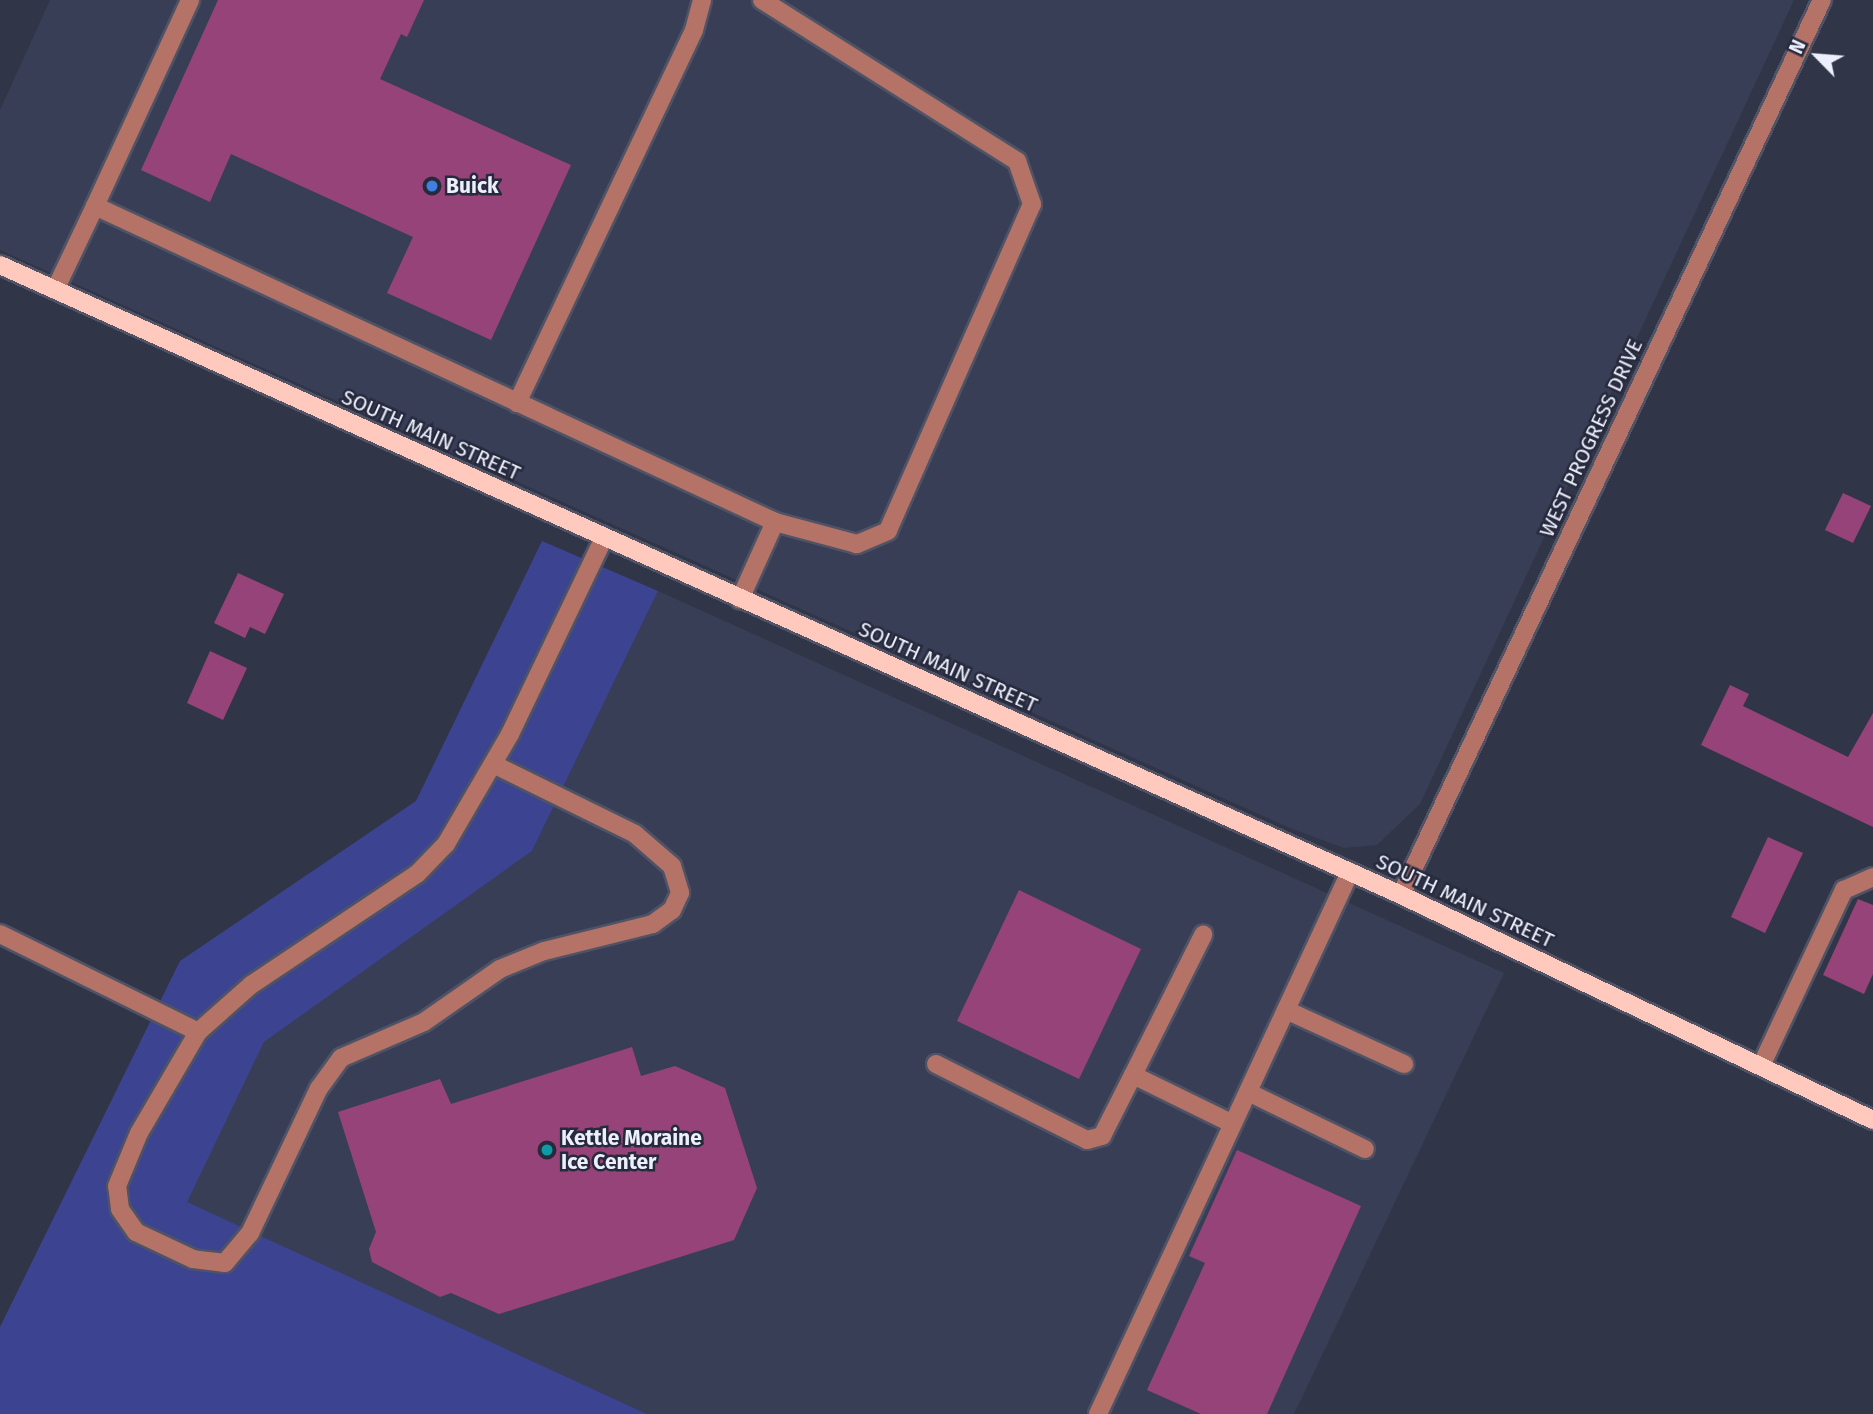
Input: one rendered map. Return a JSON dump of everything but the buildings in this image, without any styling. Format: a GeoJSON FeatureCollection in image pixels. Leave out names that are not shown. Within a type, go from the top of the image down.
{"type":"FeatureCollection","features":[{"type":"Feature","properties":{"kind":"main road","name":"SOUTH MAIN STREET"},"geometry":{"type":"LineString","coordinates":[[0,265],[1401,895],[1873,1120]]}},
{"type":"Feature","properties":{"kind":"street"},"geometry":{"type":"LineString","coordinates":[[55,290],[190,0]]}},
{"type":"Feature","properties":{"kind":"street"},"geometry":{"type":"LineString","coordinates":[[517,403],[676,68],[702,0]]}},
{"type":"Feature","properties":{"kind":"street"},"geometry":{"type":"LineString","coordinates":[[95,206],[775,522],[857,544],[888,531],[1032,204],[1017,161],[762,0]]}},
{"type":"Feature","properties":{"kind":"street","name":"WEST PROGRESS DRIVE"},"geometry":{"type":"LineString","coordinates":[[1401,895],[1822,0]]}},
{"type":"Feature","properties":{"kind":"street"},"geometry":{"type":"LineString","coordinates":[[740,599],[775,522]]}},
{"type":"Feature","properties":{"kind":"street"},"geometry":{"type":"LineString","coordinates":[[493,764],[635,834],[672,866],[680,892],[672,910],[653,924],[522,960],[489,976],[424,1022],[341,1058],[319,1088],[250,1233],[225,1263],[193,1259],[136,1232],[120,1209],[117,1185],[139,1133],[198,1032],[251,985],[417,874],[446,844],[493,764],[604,538]]}},
{"type":"Feature","properties":{"kind":"street"},"geometry":{"type":"LineString","coordinates":[[1098,1414],[1350,872]]}},
{"type":"Feature","properties":{"kind":"street"},"geometry":{"type":"LineString","coordinates":[[1761,1066],[1844,890],[1873,877]]}},
{"type":"Feature","properties":{"kind":"street"},"geometry":{"type":"LineString","coordinates":[[0,934],[198,1032]]}},
{"type":"Feature","properties":{"kind":"street"},"geometry":{"type":"LineString","coordinates":[[936,1064],[1087,1140],[1102,1136],[1203,935]]}},
{"type":"Feature","properties":{"kind":"street"},"geometry":{"type":"LineString","coordinates":[[1286,1010],[1404,1064]]}},
{"type":"Feature","properties":{"kind":"street"},"geometry":{"type":"LineString","coordinates":[[1133,1075],[1233,1124]]}},
{"type":"Feature","properties":{"kind":"street"},"geometry":{"type":"LineString","coordinates":[[1248,1092],[1365,1149]]}},
{"type":"Feature","properties":{"kind":"shaded area"},"geometry":{"type":"Polygon","coordinates":[[[50,0],[1794,0],[1420,804],[1377,845],[1344,848],[1290,828],[0,250],[0,110],[50,0]]]}},
{"type":"Feature","properties":{"kind":"shaded area"},"geometry":{"type":"Polygon","coordinates":[[[542,541],[658,591],[532,851],[264,1042],[187,1202],[647,1414],[0,1414],[0,1327],[180,961],[416,801],[542,541]]]}},
{"type":"Feature","properties":{"kind":"shaded area"},"geometry":{"type":"Polygon","coordinates":[[[658,591],[1504,973],[1294,1414],[647,1414],[186,1202],[264,1042],[532,851],[658,591]]]}},
{"type":"Feature","properties":{"kind":"place","name":"Buick"},"geometry":{"type":"Point","coordinates":[432,186]}},
{"type":"Feature","properties":{"kind":"place","name":"Kettle Moraine Ice Center"},"geometry":{"type":"Point","coordinates":[547,1150]}}]}
